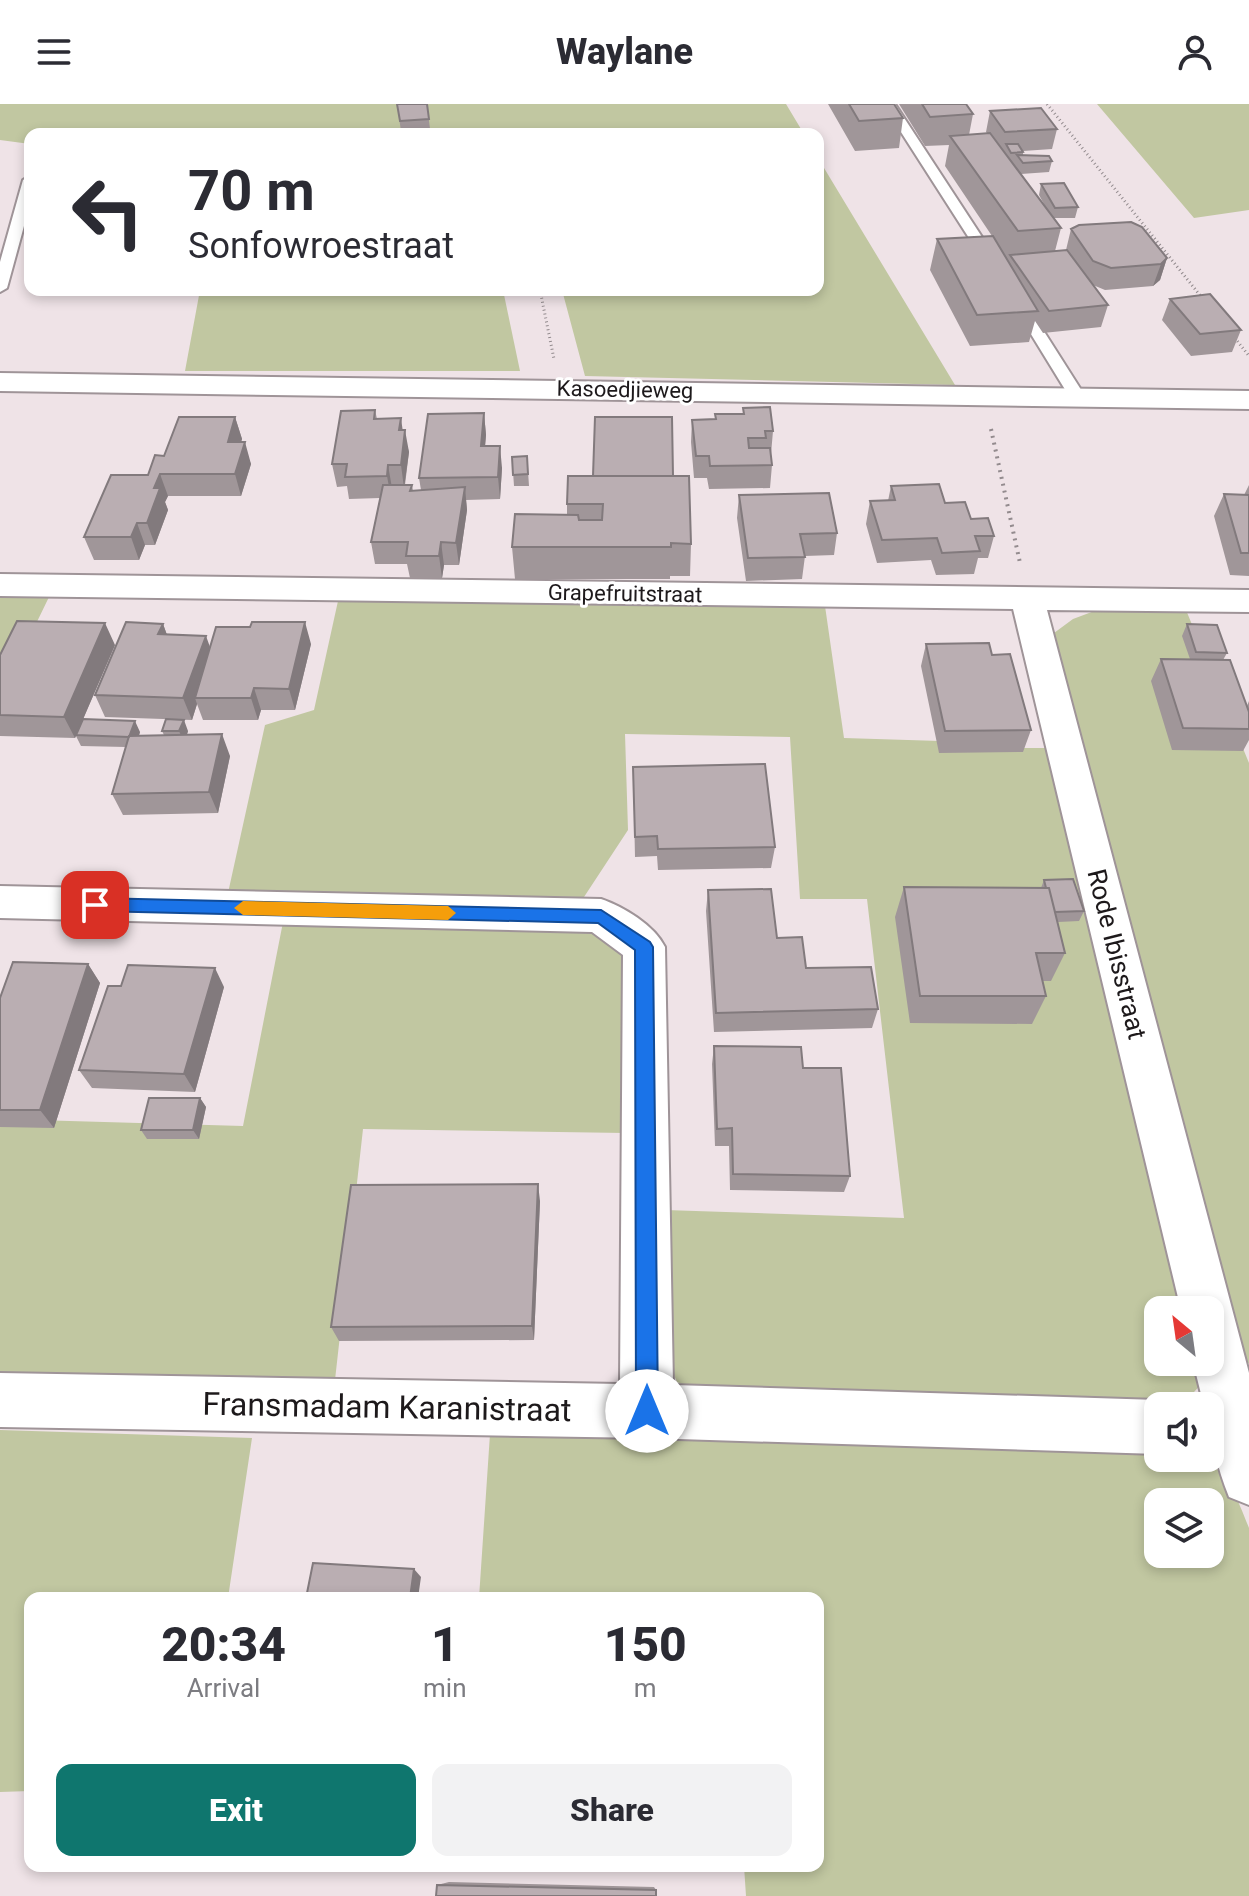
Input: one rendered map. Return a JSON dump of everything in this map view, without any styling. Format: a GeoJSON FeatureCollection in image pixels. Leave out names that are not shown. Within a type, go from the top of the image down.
{"type":"FeatureCollection","features":[{"type":"Feature","properties":{"kind":"street","name":"Kasoedjieweg"},"geometry":{"type":"LineString","coordinates":[[0,382],[1249,400]]}},
{"type":"Feature","properties":{"kind":"street","name":"Grapefruitstraat"},"geometry":{"type":"LineString","coordinates":[[0,585],[1249,601]]}},
{"type":"Feature","properties":{"kind":"street","name":"Rode Ibisstraat"},"geometry":{"type":"LineString","coordinates":[[1027,597],[1203,1296]]}},
{"type":"Feature","properties":{"kind":"street"},"geometry":{"type":"LineString","coordinates":[[0,902],[601,916],[644,947],[647,1411]]}},
{"type":"Feature","properties":{"kind":"street"},"geometry":{"type":"LineString","coordinates":[[1221,1376],[1236,1442]]}},
{"type":"Feature","properties":{"kind":"street","name":"Fransmadam Karanistraat"},"geometry":{"type":"LineString","coordinates":[[0,1400],[647,1411],[1144,1427]]}},
{"type":"Feature","properties":{"kind":"lane"},"geometry":{"type":"LineString","coordinates":[[889,104],[1077,396]]}},
{"type":"Feature","properties":{"kind":"lane"},"geometry":{"type":"LineString","coordinates":[[0,288],[24,202]]}},
{"type":"Feature","properties":{"kind":"path"},"geometry":{"type":"LineString","coordinates":[[1047,104],[1209,306]]}},
{"type":"Feature","properties":{"kind":"path"},"geometry":{"type":"LineString","coordinates":[[541,296],[558,388]]}},
{"type":"Feature","properties":{"kind":"path"},"geometry":{"type":"LineString","coordinates":[[1229,331],[1249,356]]}},
{"type":"Feature","properties":{"kind":"path"},"geometry":{"type":"LineString","coordinates":[[984,396],[1027,597]]}},
{"type":"Feature","properties":{"kind":"green space"},"geometry":{"type":"Polygon","coordinates":[[[0,104],[786,104],[800,128],[24,128],[24,143],[0,140],[0,104]]]}},
{"type":"Feature","properties":{"kind":"green space"},"geometry":{"type":"Polygon","coordinates":[[[1097,104],[1249,104],[1249,210],[1194,218],[1097,104]]]}},
{"type":"Feature","properties":{"kind":"green space"},"geometry":{"type":"Polygon","coordinates":[[[824,168],[955,385],[585,376],[564,296],[824,296],[824,168]]]}},
{"type":"Feature","properties":{"kind":"green space"},"geometry":{"type":"Polygon","coordinates":[[[199,296],[504,296],[520,371],[185,371],[199,296]]]}},
{"type":"Feature","properties":{"kind":"green space"},"geometry":{"type":"Polygon","coordinates":[[[49,597],[0,698],[0,598],[49,597]]]}},
{"type":"Feature","properties":{"kind":"green space"},"geometry":{"type":"Polygon","coordinates":[[[338,601],[825,606],[844,738],[940,741],[944,748],[1051,748],[1186,1296],[1144,1296],[1144,1376],[1207,1378],[1194,1392],[1144,1392],[1144,1405],[712,1397],[677,1382],[659,1341],[665,1210],[904,1218],[867,899],[800,899],[790,737],[625,734],[628,830],[584,897],[228,893],[265,725],[314,710],[338,601]]]}},
{"type":"Feature","properties":{"kind":"green space"},"geometry":{"type":"Polygon","coordinates":[[[1097,610],[1186,610],[1249,763],[1249,1364],[1240,1351],[1110,874],[1089,768],[1054,633],[1073,619],[1097,610]]]}},
{"type":"Feature","properties":{"kind":"green space"},"geometry":{"type":"Polygon","coordinates":[[[284,917],[577,923],[618,946],[631,964],[625,1133],[363,1129],[334,1389],[0,1381],[0,1119],[243,1126],[284,917]]]}},
{"type":"Feature","properties":{"kind":"green space"},"geometry":{"type":"Polygon","coordinates":[[[0,1430],[252,1438],[229,1592],[24,1592],[24,1791],[0,1792],[0,1430]]]}},
{"type":"Feature","properties":{"kind":"green space"},"geometry":{"type":"Polygon","coordinates":[[[490,1434],[1144,1440],[1144,1472],[1220,1472],[1231,1488],[1249,1528],[1249,1896],[746,1896],[744,1872],[824,1872],[824,1592],[479,1592],[490,1434]]]}},
{"type":"Feature","properties":{"kind":"building"},"geometry":{"type":"Polygon","coordinates":[[[397,104],[427,104],[429,119],[400,121],[397,104]]]}},
{"type":"Feature","properties":{"kind":"building"},"geometry":{"type":"Polygon","coordinates":[[[849,104],[894,104],[903,118],[859,121],[849,104]]]}},
{"type":"Feature","properties":{"kind":"building"},"geometry":{"type":"Polygon","coordinates":[[[922,104],[966,104],[973,114],[930,117],[922,104]]]}},
{"type":"Feature","properties":{"kind":"building"},"geometry":{"type":"Polygon","coordinates":[[[1041,108],[1057,129],[1005,132],[990,111],[1041,108]]]}},
{"type":"Feature","properties":{"kind":"building"},"geometry":{"type":"Polygon","coordinates":[[[990,133],[1061,228],[1018,231],[950,136],[990,133]]]}},
{"type":"Feature","properties":{"kind":"building"},"geometry":{"type":"Polygon","coordinates":[[[1006,144],[1018,144],[1023,152],[1011,153],[1006,144]]]}},
{"type":"Feature","properties":{"kind":"building"},"geometry":{"type":"Polygon","coordinates":[[[1017,155],[1049,156],[1052,161],[1023,163],[1017,155]]]}},
{"type":"Feature","properties":{"kind":"building"},"geometry":{"type":"Polygon","coordinates":[[[1064,183],[1078,207],[1055,208],[1041,184],[1064,183]]]}},
{"type":"Feature","properties":{"kind":"building"},"geometry":{"type":"Polygon","coordinates":[[[1131,222],[1142,227],[1167,258],[1161,264],[1111,268],[1093,261],[1071,229],[1079,225],[1131,222]]]}},
{"type":"Feature","properties":{"kind":"building"},"geometry":{"type":"Polygon","coordinates":[[[993,236],[1038,311],[977,315],[937,239],[993,236]]]}},
{"type":"Feature","properties":{"kind":"building"},"geometry":{"type":"Polygon","coordinates":[[[1067,250],[1108,305],[1049,311],[1010,255],[1067,250]]]}},
{"type":"Feature","properties":{"kind":"building"},"geometry":{"type":"Polygon","coordinates":[[[1210,294],[1241,330],[1200,334],[1170,299],[1210,294]]]}},
{"type":"Feature","properties":{"kind":"building"},"geometry":{"type":"Polygon","coordinates":[[[770,407],[773,431],[765,431],[766,438],[748,438],[749,448],[770,448],[772,465],[710,466],[709,456],[696,456],[692,420],[716,419],[715,414],[744,414],[743,408],[770,407]]]}},
{"type":"Feature","properties":{"kind":"building"},"geometry":{"type":"Polygon","coordinates":[[[375,410],[374,419],[401,418],[399,430],[405,430],[401,465],[388,465],[387,476],[345,477],[347,464],[332,464],[341,411],[375,410]]]}},
{"type":"Feature","properties":{"kind":"building"},"geometry":{"type":"Polygon","coordinates":[[[484,413],[481,446],[500,446],[498,477],[419,478],[428,414],[484,413]]]}},
{"type":"Feature","properties":{"kind":"building"},"geometry":{"type":"Polygon","coordinates":[[[179,417],[235,417],[228,442],[245,442],[235,474],[160,474],[154,488],[160,488],[147,523],[137,523],[131,537],[84,537],[111,475],[148,475],[155,455],[164,456],[179,417]]]}},
{"type":"Feature","properties":{"kind":"building"},"geometry":{"type":"Polygon","coordinates":[[[595,417],[672,417],[673,476],[593,476],[595,417]]]}},
{"type":"Feature","properties":{"kind":"building"},"geometry":{"type":"Polygon","coordinates":[[[527,456],[528,474],[513,475],[512,457],[527,456]]]}},
{"type":"Feature","properties":{"kind":"building"},"geometry":{"type":"Polygon","coordinates":[[[568,476],[689,476],[691,544],[671,543],[671,547],[512,547],[515,514],[578,515],[579,520],[602,520],[603,504],[567,504],[568,476]]]}},
{"type":"Feature","properties":{"kind":"building"},"geometry":{"type":"Polygon","coordinates":[[[939,484],[945,503],[965,502],[971,519],[988,518],[994,536],[975,536],[980,551],[942,553],[937,538],[882,540],[870,501],[895,500],[891,486],[939,484]]]}},
{"type":"Feature","properties":{"kind":"building"},"geometry":{"type":"Polygon","coordinates":[[[383,485],[412,485],[410,491],[465,487],[456,543],[441,542],[439,556],[406,556],[408,542],[371,542],[383,485]]]}},
{"type":"Feature","properties":{"kind":"building"},"geometry":{"type":"Polygon","coordinates":[[[829,493],[837,533],[800,534],[805,557],[748,558],[739,495],[829,493]]]}},
{"type":"Feature","properties":{"kind":"building"},"geometry":{"type":"Polygon","coordinates":[[[1224,494],[1249,495],[1249,553],[1241,553],[1224,494]]]}},
{"type":"Feature","properties":{"kind":"building"},"geometry":{"type":"Polygon","coordinates":[[[17,621],[105,623],[64,717],[0,715],[0,655],[17,621]]]}},
{"type":"Feature","properties":{"kind":"building"},"geometry":{"type":"Polygon","coordinates":[[[126,622],[163,624],[158,634],[206,636],[183,698],[95,695],[126,622]]]}},
{"type":"Feature","properties":{"kind":"building"},"geometry":{"type":"Polygon","coordinates":[[[252,622],[305,622],[289,689],[254,688],[251,698],[195,698],[216,627],[250,627],[252,622]]]}},
{"type":"Feature","properties":{"kind":"building"},"geometry":{"type":"Polygon","coordinates":[[[1187,624],[1217,625],[1227,653],[1196,652],[1187,624]]]}},
{"type":"Feature","properties":{"kind":"building"},"geometry":{"type":"Polygon","coordinates":[[[989,643],[992,655],[1010,654],[1031,730],[945,731],[926,644],[989,643]]]}},
{"type":"Feature","properties":{"kind":"building"},"geometry":{"type":"Polygon","coordinates":[[[1161,659],[1230,660],[1249,712],[1249,729],[1183,728],[1161,659]]]}},
{"type":"Feature","properties":{"kind":"building"},"geometry":{"type":"Polygon","coordinates":[[[83,719],[135,721],[129,737],[76,735],[83,719]]]}},
{"type":"Feature","properties":{"kind":"building"},"geometry":{"type":"Polygon","coordinates":[[[166,719],[184,720],[179,731],[162,731],[166,719]]]}},
{"type":"Feature","properties":{"kind":"building"},"geometry":{"type":"Polygon","coordinates":[[[222,734],[209,792],[112,794],[129,736],[222,734]]]}},
{"type":"Feature","properties":{"kind":"building"},"geometry":{"type":"Polygon","coordinates":[[[765,764],[775,847],[658,849],[657,836],[635,837],[633,767],[765,764]]]}},
{"type":"Feature","properties":{"kind":"building"},"geometry":{"type":"Polygon","coordinates":[[[1073,879],[1084,911],[1055,912],[1044,880],[1073,879]]]}},
{"type":"Feature","properties":{"kind":"building"},"geometry":{"type":"Polygon","coordinates":[[[904,887],[1049,888],[1065,953],[1036,953],[1046,996],[920,996],[904,887]]]}},
{"type":"Feature","properties":{"kind":"building"},"geometry":{"type":"Polygon","coordinates":[[[771,889],[777,938],[802,937],[806,968],[871,967],[878,1009],[716,1013],[708,890],[771,889]]]}},
{"type":"Feature","properties":{"kind":"building"},"geometry":{"type":"Polygon","coordinates":[[[13,962],[88,964],[40,1110],[0,1110],[0,998],[13,962]]]}},
{"type":"Feature","properties":{"kind":"building"},"geometry":{"type":"Polygon","coordinates":[[[128,965],[215,968],[184,1074],[79,1070],[108,986],[121,986],[128,965]]]}},
{"type":"Feature","properties":{"kind":"building"},"geometry":{"type":"Polygon","coordinates":[[[714,1046],[801,1047],[803,1068],[841,1068],[850,1176],[733,1174],[732,1128],[717,1129],[714,1046]]]}},
{"type":"Feature","properties":{"kind":"building"},"geometry":{"type":"Polygon","coordinates":[[[149,1098],[200,1098],[193,1130],[141,1130],[149,1098]]]}},
{"type":"Feature","properties":{"kind":"building"},"geometry":{"type":"Polygon","coordinates":[[[538,1184],[532,1326],[331,1327],[351,1185],[538,1184]]]}},
{"type":"Feature","properties":{"kind":"building"},"geometry":{"type":"Polygon","coordinates":[[[313,1563],[414,1569],[411,1592],[307,1592],[313,1563]]]}},
{"type":"Feature","properties":{"kind":"building"},"geometry":{"type":"Polygon","coordinates":[[[437,1885],[656,1890],[656,1896],[436,1896],[437,1885]]]}},
{"type":"Feature","properties":{"kind":"slow traffic"},"geometry":{"type":"LineString","coordinates":[[243,908],[448,913]]}},
{"type":"Feature","properties":{"kind":"route"},"geometry":{"type":"LineString","coordinates":[[95,905],[601,916],[644,947],[647,1411]]}}]}
